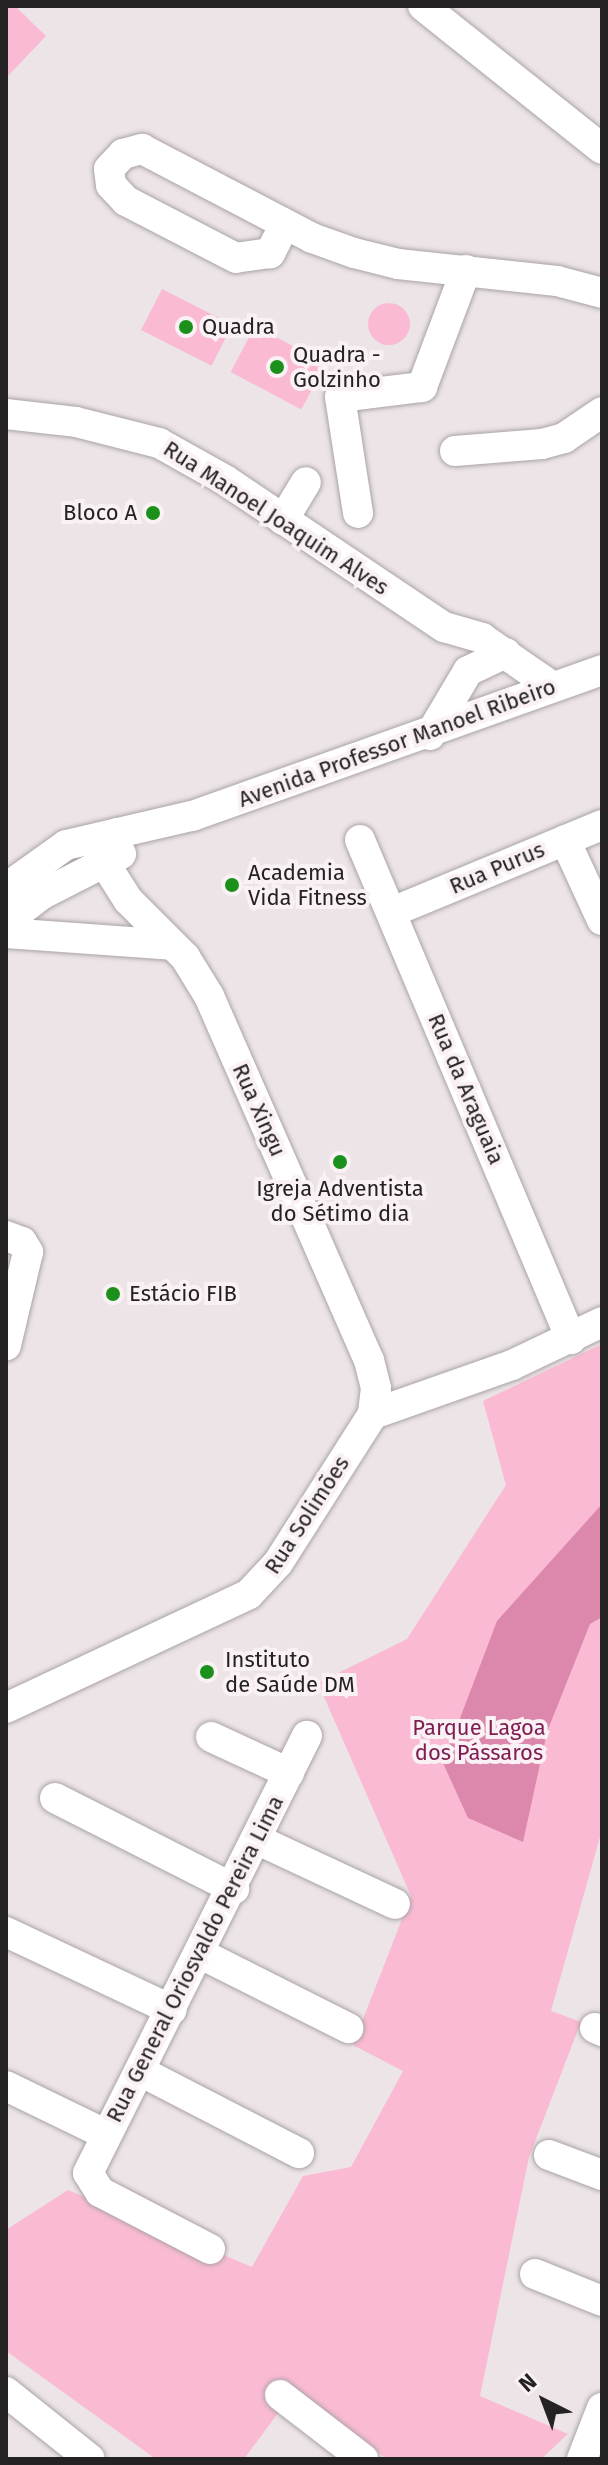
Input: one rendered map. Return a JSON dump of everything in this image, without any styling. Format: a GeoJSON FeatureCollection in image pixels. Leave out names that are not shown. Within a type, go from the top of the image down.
{"type":"FeatureCollection","features":[{"type":"Feature","properties":{"kind":"street"},"geometry":{"type":"LineString","coordinates":[[423,6],[602,149]]}},
{"type":"Feature","properties":{"kind":"street"},"geometry":{"type":"LineString","coordinates":[[285,224],[270,253],[236,258],[126,201],[111,185],[109,169],[132,149],[151,152],[285,224],[383,260],[557,281],[602,293]]}},
{"type":"Feature","properties":{"kind":"street"},"geometry":{"type":"LineString","coordinates":[[358,513],[340,397],[422,387],[466,270]]}},
{"type":"Feature","properties":{"kind":"street"},"geometry":{"type":"LineString","coordinates":[[455,451],[542,444],[564,438],[602,412]]}},
{"type":"Feature","properties":{"kind":"street","name":"Rua Manoel Joaquim Alves"},"geometry":{"type":"LineString","coordinates":[[6,414],[76,422],[159,443],[283,520],[444,627],[470,632],[553,687]]}},
{"type":"Feature","properties":{"kind":"street"},"geometry":{"type":"LineString","coordinates":[[283,520],[306,482]]}},
{"type":"Feature","properties":{"kind":"street","name":"Rua Manoel Joaquim Alves"},"geometry":{"type":"LineString","coordinates":[[444,627],[468,671],[504,705]]}},
{"type":"Feature","properties":{"kind":"street"},"geometry":{"type":"LineString","coordinates":[[430,735],[468,671],[506,653]]}},
{"type":"Feature","properties":{"kind":"street","name":"Avenida Professor Manoel Ribeiro"},"geometry":{"type":"LineString","coordinates":[[6,888],[66,845],[192,816],[430,735],[602,670]]}},
{"type":"Feature","properties":{"kind":"street","name":"Avenida Professor Manoel Ribeiro"},"geometry":{"type":"LineString","coordinates":[[6,922],[41,895],[192,816]]}},
{"type":"Feature","properties":{"kind":"street","name":"Rua Purus"},"geometry":{"type":"LineString","coordinates":[[392,912],[602,825]]}},
{"type":"Feature","properties":{"kind":"street"},"geometry":{"type":"LineString","coordinates":[[104,862],[117,833]]}},
{"type":"Feature","properties":{"kind":"street","name":"Rua da Araguaia"},"geometry":{"type":"LineString","coordinates":[[360,840],[571,1339]]}},
{"type":"Feature","properties":{"kind":"street"},"geometry":{"type":"LineString","coordinates":[[565,840],[602,920]]}},
{"type":"Feature","properties":{"kind":"street"},"geometry":{"type":"LineString","coordinates":[[6,862],[66,845]]}},
{"type":"Feature","properties":{"kind":"street","name":"Rua Xingu"},"geometry":{"type":"LineString","coordinates":[[104,862],[128,900],[172,945],[209,996],[369,1360],[376,1388],[373,1414]]}},
{"type":"Feature","properties":{"kind":"street"},"geometry":{"type":"LineString","coordinates":[[6,933],[172,945]]}},
{"type":"Feature","properties":{"kind":"street"},"geometry":{"type":"LineString","coordinates":[[6,1236],[22,1242],[28,1252],[6,1345]]}},
{"type":"Feature","properties":{"kind":"street"},"geometry":{"type":"LineString","coordinates":[[373,1414],[571,1339],[602,1322]]}},
{"type":"Feature","properties":{"kind":"street","name":"Rua Solimões"},"geometry":{"type":"LineString","coordinates":[[6,1708],[249,1594],[278,1563],[373,1414]]}},
{"type":"Feature","properties":{"kind":"street","name":"Rua General Oriosvaldo Pereira Lima"},"geometry":{"type":"LineString","coordinates":[[210,2249],[90,2183],[91,2160],[201,1954],[307,1736]]}},
{"type":"Feature","properties":{"kind":"street"},"geometry":{"type":"LineString","coordinates":[[211,1737],[289,1773]]}},
{"type":"Feature","properties":{"kind":"street"},"geometry":{"type":"LineString","coordinates":[[55,1798],[234,1889]]}},
{"type":"Feature","properties":{"kind":"street"},"geometry":{"type":"LineString","coordinates":[[258,1840],[395,1904]]}},
{"type":"Feature","properties":{"kind":"street"},"geometry":{"type":"LineString","coordinates":[[6,1932],[172,2010]]}},
{"type":"Feature","properties":{"kind":"street"},"geometry":{"type":"LineString","coordinates":[[201,1954],[348,2028]]}},
{"type":"Feature","properties":{"kind":"street"},"geometry":{"type":"LineString","coordinates":[[140,2071],[299,2153]]}},
{"type":"Feature","properties":{"kind":"street"},"geometry":{"type":"LineString","coordinates":[[6,2086],[105,2134]]}},
{"type":"Feature","properties":{"kind":"street"},"geometry":{"type":"LineString","coordinates":[[549,2155],[602,2175]]}},
{"type":"Feature","properties":{"kind":"street"},"geometry":{"type":"LineString","coordinates":[[535,2274],[602,2301]]}},
{"type":"Feature","properties":{"kind":"street"},"geometry":{"type":"LineString","coordinates":[[6,2392],[90,2459]]}},
{"type":"Feature","properties":{"kind":"street"},"geometry":{"type":"LineString","coordinates":[[280,2395],[363,2459]]}},
{"type":"Feature","properties":{"kind":"green space"},"geometry":{"type":"Polygon","coordinates":[[[6,6],[15,6],[46,36],[6,78],[6,6]]]}},
{"type":"Feature","properties":{"kind":"green space","name":"Quadra"},"geometry":{"type":"Polygon","coordinates":[[[162,289],[232,325],[212,366],[141,330],[162,289]]]}},
{"type":"Feature","properties":{"kind":"green space"},"geometry":{"type":"Polygon","coordinates":[[[389,303],[404,309],[410,324],[404,339],[389,345],[374,339],[368,324],[374,309],[389,303]]]}},
{"type":"Feature","properties":{"kind":"green space","name":"Quadra - Golzinho"},"geometry":{"type":"Polygon","coordinates":[[[255,326],[326,364],[301,409],[231,372],[255,326]]]}},
{"type":"Feature","properties":{"kind":"green space","name":"Parque Lagoa dos Pássaros"},"geometry":{"type":"Polygon","coordinates":[[[602,1344],[602,1830],[551,2011],[581,2022],[529,2157],[480,2396],[568,2434],[541,2459],[387,2459],[296,2389],[244,2459],[156,2459],[6,2351],[6,2230],[68,2190],[252,2267],[303,2176],[351,2167],[403,2071],[353,2045],[411,1896],[318,1683],[407,1639],[506,1485],[483,1401],[602,1344]]]}},
{"type":"Feature","properties":{"kind":"shaded area"},"geometry":{"type":"Polygon","coordinates":[[[602,1504],[602,1617],[590,1624],[547,1732],[523,1842],[468,1818],[443,1763],[497,1621],[602,1504]]]}},
{"type":"Feature","properties":{"kind":"place","name":"Quadra"},"geometry":{"type":"Point","coordinates":[186,327]}},
{"type":"Feature","properties":{"kind":"place","name":"Quadra - Golzinho"},"geometry":{"type":"Point","coordinates":[277,367]}},
{"type":"Feature","properties":{"kind":"place","name":"Bloco A"},"geometry":{"type":"Point","coordinates":[153,513]}},
{"type":"Feature","properties":{"kind":"place","name":"Academia Vida Fitness"},"geometry":{"type":"Point","coordinates":[232,885]}},
{"type":"Feature","properties":{"kind":"place","name":"Igreja Adventista do Sétimo dia"},"geometry":{"type":"Point","coordinates":[340,1162]}},
{"type":"Feature","properties":{"kind":"place","name":"Estácio FIB"},"geometry":{"type":"Point","coordinates":[113,1294]}},
{"type":"Feature","properties":{"kind":"place","name":"Instituto de Saúde DM"},"geometry":{"type":"Point","coordinates":[207,1672]}}]}
